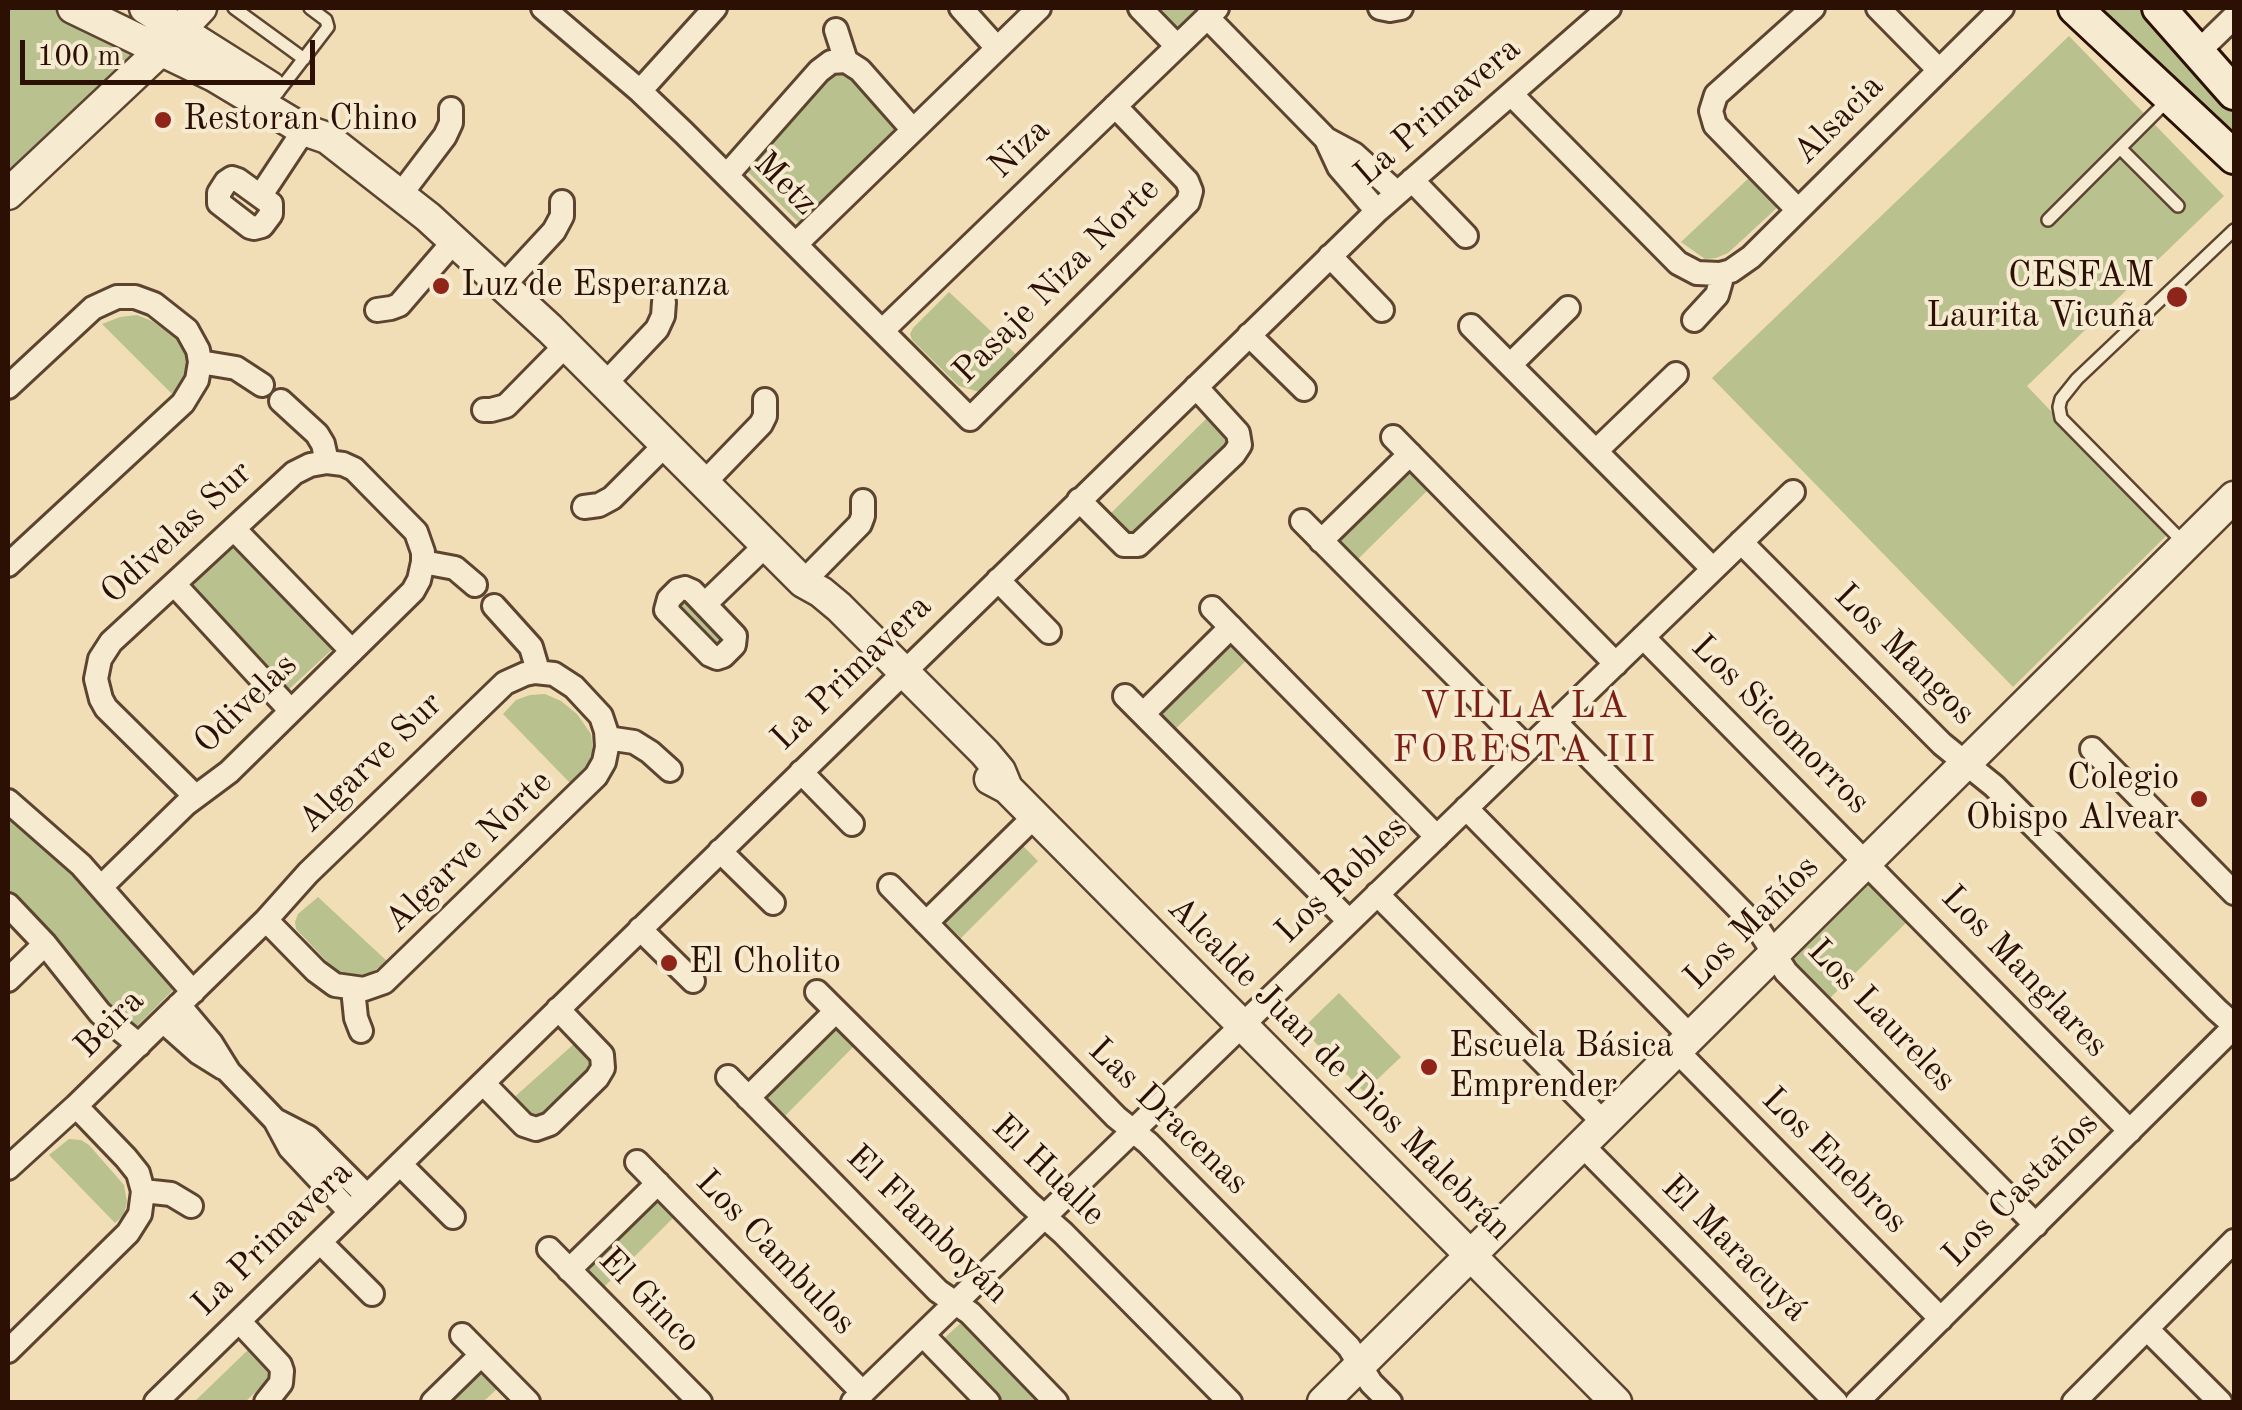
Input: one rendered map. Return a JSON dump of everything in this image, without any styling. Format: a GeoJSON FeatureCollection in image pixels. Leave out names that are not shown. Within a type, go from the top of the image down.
{"type":"FeatureCollection","features":[{"type":"Feature","properties":{"kind":"main road"},"geometry":{"type":"LineString","coordinates":[[2075,8],[2234,156]]}},
{"type":"Feature","properties":{"kind":"main road"},"geometry":{"type":"LineString","coordinates":[[2159,8],[2221,69]]}},
{"type":"Feature","properties":{"kind":"street","name":"Alcalde Juan de Dios Malebrán"},"geometry":{"type":"LineString","coordinates":[[73,8],[181,29],[238,89],[316,134],[401,194],[455,240],[803,582],[831,599],[897,678],[985,752],[1007,788],[1616,1402]]}},
{"type":"Feature","properties":{"kind":"street","name":"Alcalde Juan de Dios Malebrán"},"geometry":{"type":"LineString","coordinates":[[145,8],[314,118],[316,134]]}},
{"type":"Feature","properties":{"kind":"street"},"geometry":{"type":"LineString","coordinates":[[640,92],[715,8]]}},
{"type":"Feature","properties":{"kind":"street"},"geometry":{"type":"LineString","coordinates":[[961,8],[997,48]]}},
{"type":"Feature","properties":{"kind":"street"},"geometry":{"type":"LineString","coordinates":[[796,244],[1039,8]]}},
{"type":"Feature","properties":{"kind":"street"},"geometry":{"type":"LineString","coordinates":[[1140,8],[1177,46]]}},
{"type":"Feature","properties":{"kind":"street","name":"La Primavera"},"geometry":{"type":"LineString","coordinates":[[162,1400],[1330,256],[1404,186],[1609,8]]}},
{"type":"Feature","properties":{"kind":"street"},"geometry":{"type":"LineString","coordinates":[[1798,210],[1715,125],[1710,110],[1716,95],[1813,8]]}},
{"type":"Feature","properties":{"kind":"street"},"geometry":{"type":"LineString","coordinates":[[1878,8],[1939,70]]}},
{"type":"Feature","properties":{"kind":"street","name":"Alsacia"},"geometry":{"type":"LineString","coordinates":[[1694,320],[1717,295],[1720,274],[1742,265],[2002,8]]}},
{"type":"Feature","properties":{"kind":"street","name":"Metz"},"geometry":{"type":"LineString","coordinates":[[548,9],[727,175],[970,419]]}},
{"type":"Feature","properties":{"kind":"street"},"geometry":{"type":"LineString","coordinates":[[1212,12],[1326,139],[1338,166],[1377,211]]}},
{"type":"Feature","properties":{"kind":"street","name":"Niza"},"geometry":{"type":"LineString","coordinates":[[882,330],[1212,12]]}},
{"type":"Feature","properties":{"kind":"street"},"geometry":{"type":"LineString","coordinates":[[2221,69],[2234,17]]}},
{"type":"Feature","properties":{"kind":"street"},"geometry":{"type":"LineString","coordinates":[[8,194],[181,29]]}},
{"type":"Feature","properties":{"kind":"street"},"geometry":{"type":"LineString","coordinates":[[836,30],[846,61]]}},
{"type":"Feature","properties":{"kind":"street"},"geometry":{"type":"LineString","coordinates":[[727,175],[824,66],[838,60],[860,70],[913,130]]}},
{"type":"Feature","properties":{"kind":"street"},"geometry":{"type":"LineString","coordinates":[[1511,94],[1678,263],[1697,273],[1720,274]]}},
{"type":"Feature","properties":{"kind":"street","name":"Pasaje Niza Norte"},"geometry":{"type":"LineString","coordinates":[[970,419],[1185,206],[1190,192],[1187,181],[1115,106]]}},
{"type":"Feature","properties":{"kind":"street"},"geometry":{"type":"LineString","coordinates":[[401,194],[449,130],[451,109]]}},
{"type":"Feature","properties":{"kind":"street"},"geometry":{"type":"LineString","coordinates":[[260,195],[316,134]]}},
{"type":"Feature","properties":{"kind":"street"},"geometry":{"type":"LineString","coordinates":[[1326,139],[1404,186],[1466,236]]}},
{"type":"Feature","properties":{"kind":"street"},"geometry":{"type":"LineString","coordinates":[[504,285],[554,231],[562,216],[562,202]]}},
{"type":"Feature","properties":{"kind":"street"},"geometry":{"type":"LineString","coordinates":[[377,310],[398,305],[455,240]]}},
{"type":"Feature","properties":{"kind":"street"},"geometry":{"type":"LineString","coordinates":[[1330,256],[1382,310]]}},
{"type":"Feature","properties":{"kind":"street"},"geometry":{"type":"LineString","coordinates":[[8,388],[92,308],[117,298],[143,299],[180,322],[193,338],[200,362],[198,380],[184,404],[8,564]]}},
{"type":"Feature","properties":{"kind":"street"},"geometry":{"type":"LineString","coordinates":[[605,384],[656,329],[663,316],[664,302]]}},
{"type":"Feature","properties":{"kind":"street"},"geometry":{"type":"LineString","coordinates":[[1510,365],[1568,308]]}},
{"type":"Feature","properties":{"kind":"street"},"geometry":{"type":"LineString","coordinates":[[1472,326],[1714,569]]}},
{"type":"Feature","properties":{"kind":"street"},"geometry":{"type":"LineString","coordinates":[[1249,335],[1304,389]]}},
{"type":"Feature","properties":{"kind":"street"},"geometry":{"type":"LineString","coordinates":[[484,410],[506,406],[566,345]]}},
{"type":"Feature","properties":{"kind":"street"},"geometry":{"type":"LineString","coordinates":[[200,362],[236,368],[262,385]]}},
{"type":"Feature","properties":{"kind":"street"},"geometry":{"type":"LineString","coordinates":[[1596,451],[1676,374]]}},
{"type":"Feature","properties":{"kind":"street"},"geometry":{"type":"LineString","coordinates":[[1079,500],[1124,544],[1138,545],[1234,454],[1240,445],[1238,433],[1196,387]]}},
{"type":"Feature","properties":{"kind":"street"},"geometry":{"type":"LineString","coordinates":[[704,483],[761,424],[764,400]]}},
{"type":"Feature","properties":{"kind":"street"},"geometry":{"type":"LineString","coordinates":[[282,401],[317,434],[328,462],[354,469],[410,523],[420,542],[423,562],[455,568],[475,586]]}},
{"type":"Feature","properties":{"kind":"street"},"geometry":{"type":"LineString","coordinates":[[584,507],[612,498],[666,445]]}},
{"type":"Feature","properties":{"kind":"street"},"geometry":{"type":"LineString","coordinates":[[1321,541],[1402,446],[1616,664]]}},
{"type":"Feature","properties":{"kind":"street","name":"Odivelas Sur"},"geometry":{"type":"LineString","coordinates":[[195,796],[106,708],[96,679],[100,659],[112,642],[294,473],[328,462]]}},
{"type":"Feature","properties":{"kind":"street","name":"Los Robles"},"geometry":{"type":"LineString","coordinates":[[858,1398],[1793,492]]}},
{"type":"Feature","properties":{"kind":"street","name":"Los Mañíos"},"geometry":{"type":"LineString","coordinates":[[1323,1402],[2234,497]]}},
{"type":"Feature","properties":{"kind":"street"},"geometry":{"type":"LineString","coordinates":[[803,582],[860,524],[863,501]]}},
{"type":"Feature","properties":{"kind":"street"},"geometry":{"type":"LineString","coordinates":[[1302,522],[1528,748]]}},
{"type":"Feature","properties":{"kind":"street"},"geometry":{"type":"LineString","coordinates":[[234,528],[352,651]]}},
{"type":"Feature","properties":{"kind":"street","name":"Los Mangos"},"geometry":{"type":"LineString","coordinates":[[1742,542],[1942,744],[1994,786],[2234,1026]]}},
{"type":"Feature","properties":{"kind":"street"},"geometry":{"type":"LineString","coordinates":[[705,604],[766,545]]}},
{"type":"Feature","properties":{"kind":"street","name":"Odivelas"},"geometry":{"type":"LineString","coordinates":[[101,887],[195,796],[222,778],[413,591],[423,562]]}},
{"type":"Feature","properties":{"kind":"street"},"geometry":{"type":"LineString","coordinates":[[998,580],[1049,632]]}},
{"type":"Feature","properties":{"kind":"street"},"geometry":{"type":"LineString","coordinates":[[174,584],[291,711]]}},
{"type":"Feature","properties":{"kind":"street"},"geometry":{"type":"LineString","coordinates":[[494,606],[531,646],[536,672],[554,674],[574,686],[601,716],[607,738],[643,747],[670,770]]}},
{"type":"Feature","properties":{"kind":"street"},"geometry":{"type":"LineString","coordinates":[[1212,608],[1436,837]]}},
{"type":"Feature","properties":{"kind":"street"},"geometry":{"type":"LineString","coordinates":[[1143,714],[1231,627]]}},
{"type":"Feature","properties":{"kind":"street","name":"Los Sicomorros"},"geometry":{"type":"LineString","coordinates":[[1643,637],[1867,862]]}},
{"type":"Feature","properties":{"kind":"street","name":"Algarve Sur"},"geometry":{"type":"LineString","coordinates":[[178,1006],[266,920],[308,872],[496,691],[514,678],[536,672]]}},
{"type":"Feature","properties":{"kind":"street"},"geometry":{"type":"LineString","coordinates":[[1125,696],[1349,922]]}},
{"type":"Feature","properties":{"kind":"street","name":"Los Laureles"},"geometry":{"type":"LineString","coordinates":[[1555,722],[1757,928],[1786,972],[2036,1224]]}},
{"type":"Feature","properties":{"kind":"street","name":"Algarve Norte"},"geometry":{"type":"LineString","coordinates":[[353,990],[374,987],[393,975],[589,784],[604,762],[607,738]]}},
{"type":"Feature","properties":{"kind":"street"},"geometry":{"type":"LineString","coordinates":[[2092,749],[2234,893]]}},
{"type":"Feature","properties":{"kind":"street"},"geometry":{"type":"LineString","coordinates":[[801,772],[852,824]]}},
{"type":"Feature","properties":{"kind":"street"},"geometry":{"type":"LineString","coordinates":[[8,801],[59,844],[101,887],[153,950],[198,1053],[229,1072],[275,1120],[308,1137],[359,1204]]}},
{"type":"Feature","properties":{"kind":"street","name":"Los Enebros"},"geometry":{"type":"LineString","coordinates":[[1466,808],[1941,1319]]}},
{"type":"Feature","properties":{"kind":"street"},"geometry":{"type":"LineString","coordinates":[[926,922],[1035,816]]}},
{"type":"Feature","properties":{"kind":"street"},"geometry":{"type":"LineString","coordinates":[[720,851],[773,903]]}},
{"type":"Feature","properties":{"kind":"street","name":"Los Manglares"},"geometry":{"type":"LineString","coordinates":[[1867,862],[2130,1131]]}},
{"type":"Feature","properties":{"kind":"street","name":"Las Dracenas"},"geometry":{"type":"LineString","coordinates":[[890,886],[1349,1347],[1371,1383],[1390,1402]]}},
{"type":"Feature","properties":{"kind":"street"},"geometry":{"type":"LineString","coordinates":[[1377,894],[1604,1124]]}},
{"type":"Feature","properties":{"kind":"street"},"geometry":{"type":"LineString","coordinates":[[8,905],[100,1013],[139,1045]]}},
{"type":"Feature","properties":{"kind":"street"},"geometry":{"type":"LineString","coordinates":[[266,920],[325,979],[353,990],[361,1030]]}},
{"type":"Feature","properties":{"kind":"street"},"geometry":{"type":"LineString","coordinates":[[640,929],[693,981]]}},
{"type":"Feature","properties":{"kind":"street"},"geometry":{"type":"LineString","coordinates":[[8,980],[45,944]]}},
{"type":"Feature","properties":{"kind":"street","name":"El Hualle"},"geometry":{"type":"LineString","coordinates":[[817,992],[1230,1402]]}},
{"type":"Feature","properties":{"kind":"street","name":"Beira"},"geometry":{"type":"LineString","coordinates":[[8,1168],[178,1006]]}},
{"type":"Feature","properties":{"kind":"street"},"geometry":{"type":"LineString","coordinates":[[483,1083],[524,1125],[536,1129],[550,1124],[598,1078],[603,1068],[602,1055],[558,1009]]}},
{"type":"Feature","properties":{"kind":"street"},"geometry":{"type":"LineString","coordinates":[[748,1098],[836,1011]]}},
{"type":"Feature","properties":{"kind":"street","name":"Los Castaños"},"geometry":{"type":"LineString","coordinates":[[1857,1402],[2234,1026]]}},
{"type":"Feature","properties":{"kind":"street","name":"El Flamboyán"},"geometry":{"type":"LineString","coordinates":[[728,1078],[938,1290],[970,1313],[1056,1402]]}},
{"type":"Feature","properties":{"kind":"street"},"geometry":{"type":"LineString","coordinates":[[8,1351],[128,1233],[140,1214],[143,1192],[132,1165],[76,1106]]}},
{"type":"Feature","properties":{"kind":"street","name":"El Maracuyá"},"geometry":{"type":"LineString","coordinates":[[1582,1145],[1836,1402]]}},
{"type":"Feature","properties":{"kind":"street","name":"Los Cambulos"},"geometry":{"type":"LineString","coordinates":[[637,1162],[858,1398]]}},
{"type":"Feature","properties":{"kind":"street"},"geometry":{"type":"LineString","coordinates":[[400,1164],[453,1216]]}},
{"type":"Feature","properties":{"kind":"street"},"geometry":{"type":"LineString","coordinates":[[569,1270],[658,1183]]}},
{"type":"Feature","properties":{"kind":"street"},"geometry":{"type":"LineString","coordinates":[[143,1192],[171,1194],[191,1206]]}},
{"type":"Feature","properties":{"kind":"street"},"geometry":{"type":"LineString","coordinates":[[320,1242],[372,1294]]}},
{"type":"Feature","properties":{"kind":"street"},"geometry":{"type":"LineString","coordinates":[[2074,1402],[2234,1242]]}},
{"type":"Feature","properties":{"kind":"street","name":"El Ginco"},"geometry":{"type":"LineString","coordinates":[[549,1249],[700,1402]]}},
{"type":"Feature","properties":{"kind":"street"},"geometry":{"type":"LineString","coordinates":[[239,1321],[282,1371],[282,1384],[266,1402]]}},
{"type":"Feature","properties":{"kind":"street"},"geometry":{"type":"LineString","coordinates":[[2147,1329],[2220,1402]]}},
{"type":"Feature","properties":{"kind":"street"},"geometry":{"type":"LineString","coordinates":[[462,1335],[528,1402]]}},
{"type":"Feature","properties":{"kind":"street"},"geometry":{"type":"LineString","coordinates":[[923,1335],[988,1402]]}},
{"type":"Feature","properties":{"kind":"street"},"geometry":{"type":"LineString","coordinates":[[433,1402],[481,1354]]}},
{"type":"Feature","properties":{"kind":"lane"},"geometry":{"type":"LineString","coordinates":[[234,8],[304,58]]}},
{"type":"Feature","properties":{"kind":"lane"},"geometry":{"type":"LineString","coordinates":[[278,92],[328,27],[326,20],[310,8]]}},
{"type":"Feature","properties":{"kind":"lane"},"geometry":{"type":"LineString","coordinates":[[2048,220],[2170,98]]}},
{"type":"Feature","properties":{"kind":"lane"},"geometry":{"type":"LineString","coordinates":[[2120,148],[2178,206]]}},
{"type":"Feature","properties":{"kind":"lane"},"geometry":{"type":"LineString","coordinates":[[2186,545],[2061,418],[2058,407],[2077,379],[2234,230]]}},
{"type":"Feature","properties":{"kind":"green space"},"geometry":{"type":"Polygon","coordinates":[[[8,8],[56,8],[141,51],[8,182],[8,8]]]}},
{"type":"Feature","properties":{"kind":"green space"},"geometry":{"type":"Polygon","coordinates":[[[1151,8],[1201,8],[1178,29],[1151,8]]]}},
{"type":"Feature","properties":{"kind":"green space"},"geometry":{"type":"Polygon","coordinates":[[[2098,8],[2144,8],[2234,107],[2234,144],[2098,8]]]}},
{"type":"Feature","properties":{"kind":"green space"},"geometry":{"type":"Polygon","coordinates":[[[2069,36],[2224,196],[2027,386],[2166,536],[2013,687],[1712,378],[2069,36]]]}},
{"type":"Feature","properties":{"kind":"green space"},"geometry":{"type":"Polygon","coordinates":[[[839,71],[855,82],[900,135],[801,225],[746,170],[823,78],[839,71]]]}},
{"type":"Feature","properties":{"kind":"green space"},"geometry":{"type":"Polygon","coordinates":[[[1752,175],[1780,205],[1728,253],[1716,258],[1705,259],[1681,242],[1752,175]]]}},
{"type":"Feature","properties":{"kind":"green space"},"geometry":{"type":"Polygon","coordinates":[[[949,292],[1022,360],[990,395],[959,386],[912,340],[913,328],[949,292]]]}},
{"type":"Feature","properties":{"kind":"green space"},"geometry":{"type":"Polygon","coordinates":[[[137,315],[177,338],[186,354],[188,370],[174,396],[102,324],[137,315]]]}},
{"type":"Feature","properties":{"kind":"green space"},"geometry":{"type":"Polygon","coordinates":[[[1210,415],[1232,444],[1134,539],[1106,518],[1210,415]]]}},
{"type":"Feature","properties":{"kind":"green space"},"geometry":{"type":"Polygon","coordinates":[[[1412,463],[1433,485],[1355,562],[1334,541],[1412,463]]]}},
{"type":"Feature","properties":{"kind":"green space"},"geometry":{"type":"Polygon","coordinates":[[[235,537],[337,645],[287,691],[186,584],[235,537]]]}},
{"type":"Feature","properties":{"kind":"green space"},"geometry":{"type":"Polygon","coordinates":[[[685,595],[730,639],[715,653],[671,609],[685,595]]]}},
{"type":"Feature","properties":{"kind":"green space"},"geometry":{"type":"Polygon","coordinates":[[[1230,640],[1248,659],[1170,734],[1152,715],[1230,640]]]}},
{"type":"Feature","properties":{"kind":"green space"},"geometry":{"type":"Polygon","coordinates":[[[545,694],[577,714],[591,734],[593,751],[586,768],[570,783],[503,714],[516,700],[545,694]]]}},
{"type":"Feature","properties":{"kind":"green space"},"geometry":{"type":"Polygon","coordinates":[[[8,817],[70,868],[173,990],[135,1028],[94,988],[8,890],[8,817]]]}},
{"type":"Feature","properties":{"kind":"green space"},"geometry":{"type":"Polygon","coordinates":[[[1017,840],[1038,861],[961,938],[939,917],[1017,840]]]}},
{"type":"Feature","properties":{"kind":"green space"},"geometry":{"type":"Polygon","coordinates":[[[1868,881],[1876,881],[1910,919],[1827,1001],[1793,965],[1795,953],[1868,881]]]}},
{"type":"Feature","properties":{"kind":"green space"},"geometry":{"type":"Polygon","coordinates":[[[318,897],[388,962],[363,977],[336,971],[296,929],[298,914],[318,897]]]}},
{"type":"Feature","properties":{"kind":"green space"},"geometry":{"type":"Polygon","coordinates":[[[1339,993],[1401,1057],[1364,1092],[1302,1029],[1339,993]]]}},
{"type":"Feature","properties":{"kind":"green space"},"geometry":{"type":"Polygon","coordinates":[[[836,1022],[857,1043],[780,1121],[759,1100],[836,1022]]]}},
{"type":"Feature","properties":{"kind":"green space"},"geometry":{"type":"Polygon","coordinates":[[[575,1043],[592,1067],[547,1118],[533,1122],[510,1101],[575,1043]]]}},
{"type":"Feature","properties":{"kind":"green space"},"geometry":{"type":"Polygon","coordinates":[[[69,1139],[89,1145],[124,1185],[124,1215],[115,1223],[49,1155],[69,1139]]]}},
{"type":"Feature","properties":{"kind":"green space"},"geometry":{"type":"Polygon","coordinates":[[[658,1191],[679,1212],[602,1289],[581,1268],[658,1191]]]}},
{"type":"Feature","properties":{"kind":"green space"},"geometry":{"type":"Polygon","coordinates":[[[964,1320],[1044,1402],[1001,1402],[941,1341],[964,1320]]]}},
{"type":"Feature","properties":{"kind":"green space"},"geometry":{"type":"Polygon","coordinates":[[[250,1348],[267,1365],[266,1382],[245,1402],[194,1402],[250,1348]]]}},
{"type":"Feature","properties":{"kind":"green space"},"geometry":{"type":"Polygon","coordinates":[[[480,1367],[499,1387],[483,1402],[444,1402],[480,1367]]]}},
{"type":"Feature","properties":{"kind":"place","name":"Restoran Chino"},"geometry":{"type":"Point","coordinates":[163,120]}},
{"type":"Feature","properties":{"kind":"place","name":"Luz de Esperanza"},"geometry":{"type":"Point","coordinates":[441,286]}},
{"type":"Feature","properties":{"kind":"place","name":"CESFAM Laurita Vicuña"},"geometry":{"type":"Point","coordinates":[2177,297]}},
{"type":"Feature","properties":{"kind":"place","name":"Colegio Obispo Alvear"},"geometry":{"type":"Point","coordinates":[2199,799]}},
{"type":"Feature","properties":{"kind":"place","name":"El Cholito"},"geometry":{"type":"Point","coordinates":[669,963]}},
{"type":"Feature","properties":{"kind":"place","name":"Escuela Básica Emprender"},"geometry":{"type":"Point","coordinates":[1429,1067]}},
{"type":"Feature","properties":{"kind":"district","name":"VILLA LA FORESTA III"},"geometry":{"type":"Point","coordinates":[1525,729]}}]}
